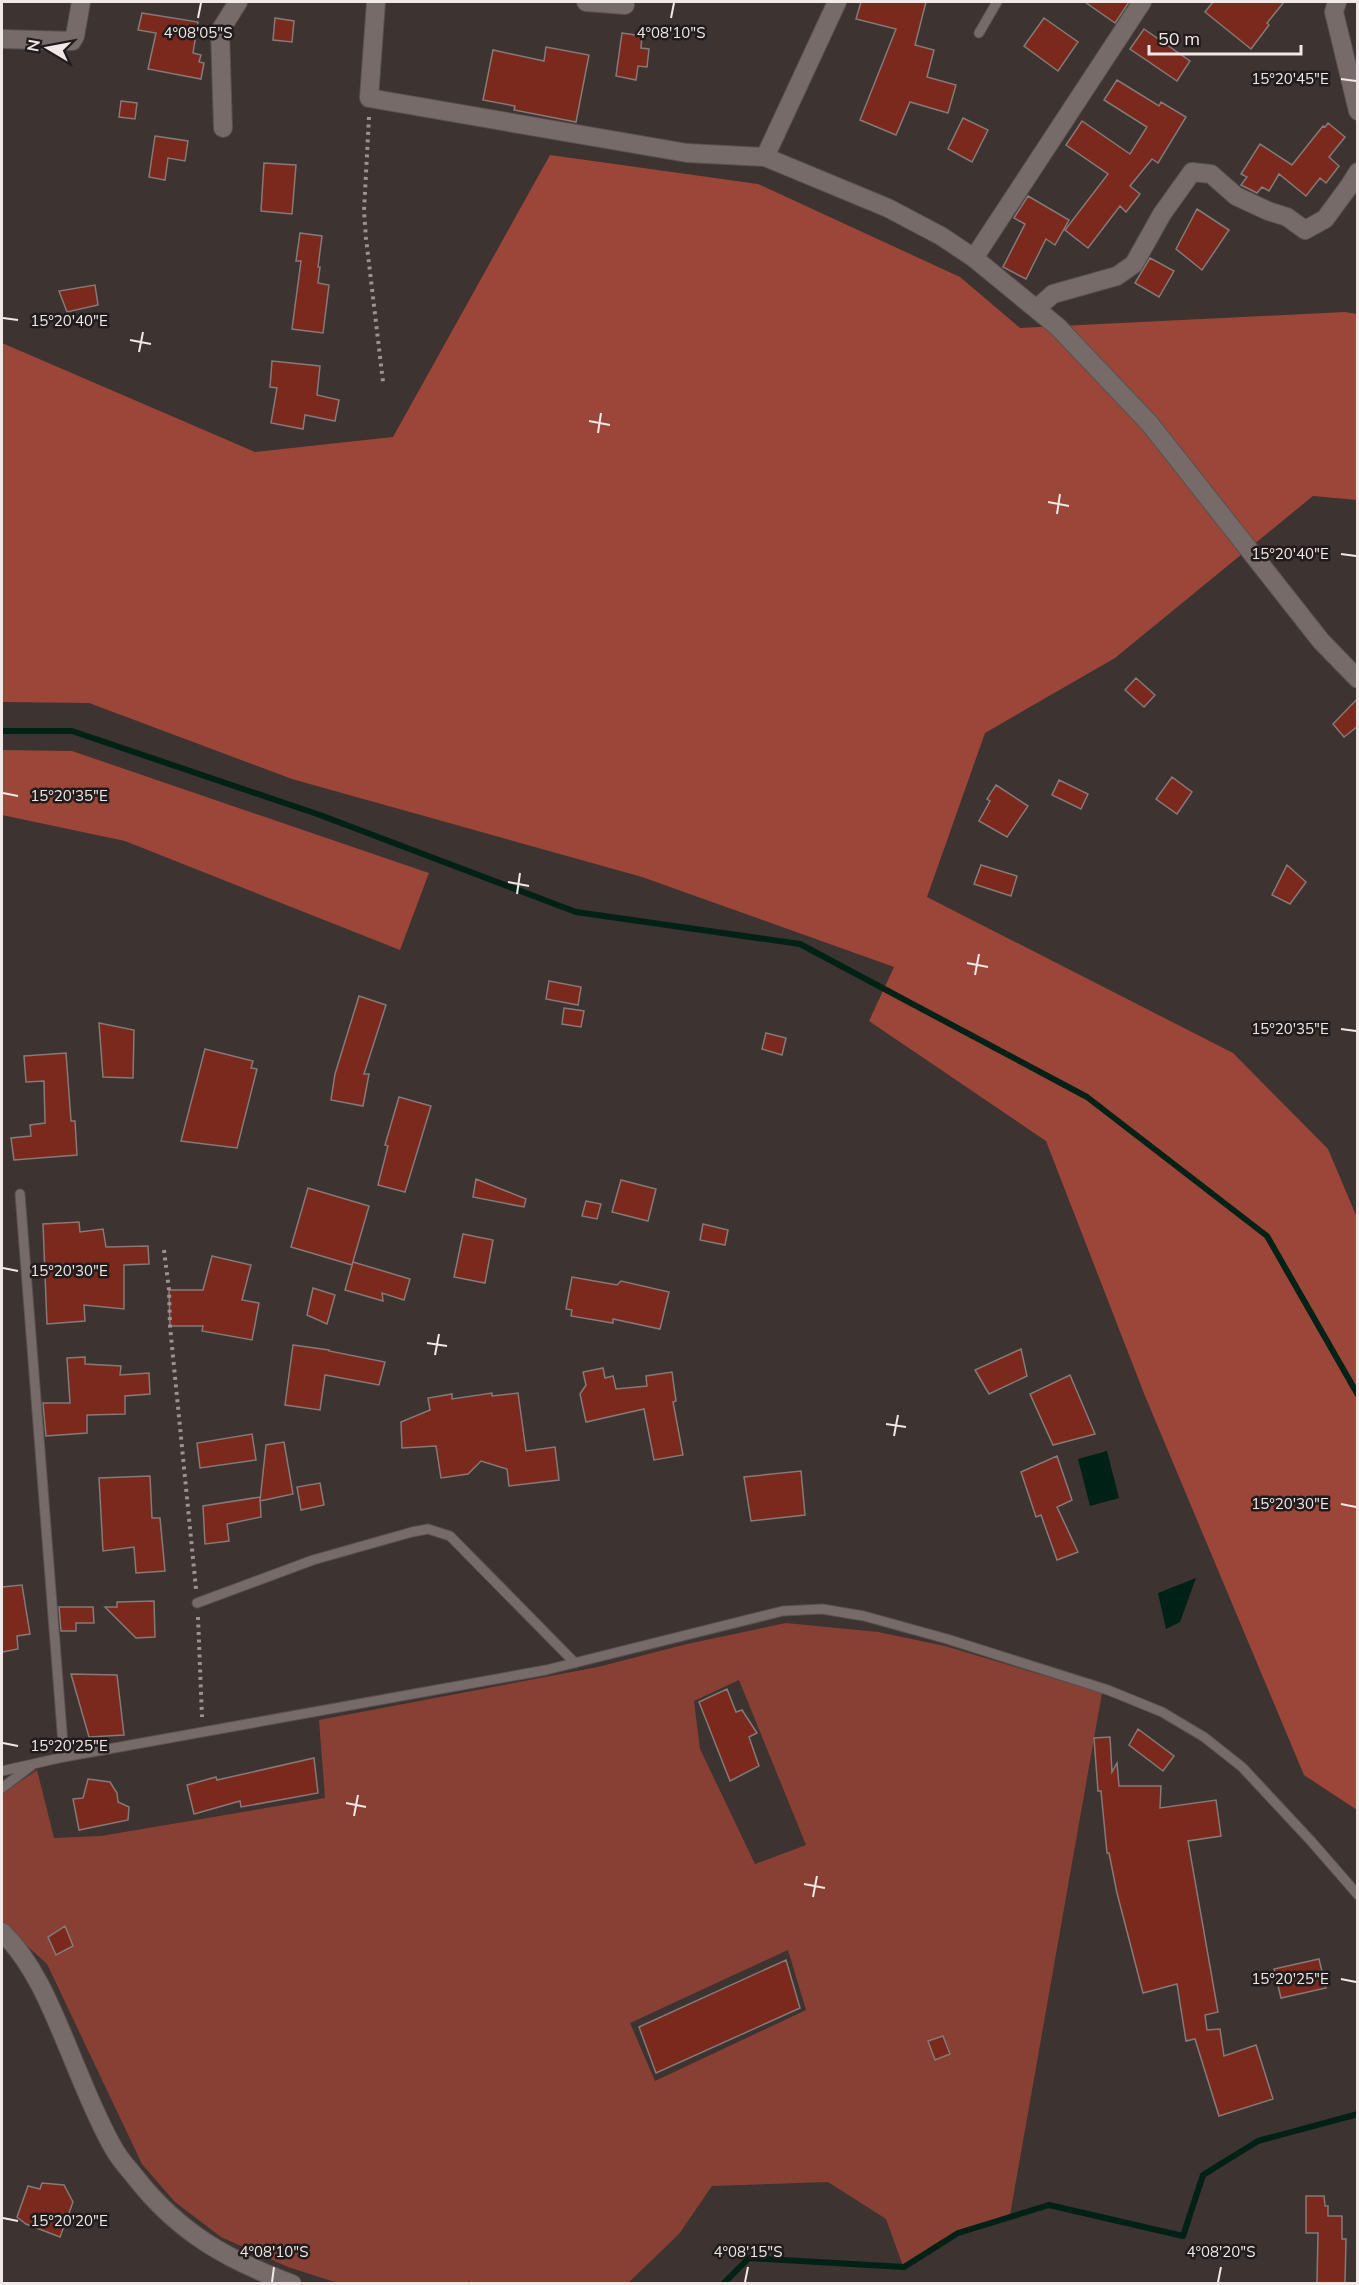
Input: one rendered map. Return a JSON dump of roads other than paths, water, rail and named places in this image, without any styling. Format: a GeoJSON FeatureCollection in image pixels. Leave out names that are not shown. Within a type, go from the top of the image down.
{"type":"FeatureCollection","features":[{"type":"Feature","properties":{"kind":"street"},"geometry":{"type":"LineString","coordinates":[[2,39],[72,41],[81,2]]}},
{"type":"Feature","properties":{"kind":"street"},"geometry":{"type":"LineString","coordinates":[[223,128],[220,31],[238,2]]}},
{"type":"Feature","properties":{"kind":"street"},"geometry":{"type":"LineString","coordinates":[[376,2],[369,98],[687,153],[765,157],[888,208],[941,236],[974,258],[1058,327],[1150,424],[1321,641],[1358,679]]}},
{"type":"Feature","properties":{"kind":"street"},"geometry":{"type":"LineString","coordinates":[[586,2],[624,6]]}},
{"type":"Feature","properties":{"kind":"street"},"geometry":{"type":"LineString","coordinates":[[765,157],[837,2]]}},
{"type":"Feature","properties":{"kind":"street"},"geometry":{"type":"LineString","coordinates":[[974,258],[1142,2]]}},
{"type":"Feature","properties":{"kind":"street"},"geometry":{"type":"LineString","coordinates":[[1338,2],[1334,12],[1358,111]]}},
{"type":"Feature","properties":{"kind":"street"},"geometry":{"type":"LineString","coordinates":[[1036,309],[1053,294],[1117,276],[1134,264],[1167,206],[1192,171],[1211,174],[1236,196],[1287,217],[1305,230],[1326,219],[1358,172]]}},
{"type":"Feature","properties":{"kind":"street"},"geometry":{"type":"LineString","coordinates":[[2,1932],[36,1978],[115,2151],[144,2189],[177,2223],[217,2251],[292,2283]]}},
{"type":"Feature","properties":{"kind":"lane"},"geometry":{"type":"LineString","coordinates":[[979,33],[997,2]]}},
{"type":"Feature","properties":{"kind":"lane"},"geometry":{"type":"LineString","coordinates":[[20,1194],[64,1757]]}},
{"type":"Feature","properties":{"kind":"lane"},"geometry":{"type":"LineString","coordinates":[[197,1602],[313,1560],[428,1529],[450,1536],[575,1663]]}},
{"type":"Feature","properties":{"kind":"lane"},"geometry":{"type":"LineString","coordinates":[[2,1771],[64,1757],[575,1663],[783,1611],[822,1609],[864,1616],[947,1639],[1108,1690],[1162,1712],[1204,1737],[1242,1767],[1358,1895]]}},
{"type":"Feature","properties":{"kind":"lane"},"geometry":{"type":"LineString","coordinates":[[2,1788],[33,1765]]}},
{"type":"Feature","properties":{"kind":"waterway"},"geometry":{"type":"LineString","coordinates":[[2,731],[72,731],[320,815],[576,912],[800,944],[1087,1097],[1267,1236],[1358,1395]]}},
{"type":"Feature","properties":{"kind":"waterway"},"geometry":{"type":"LineString","coordinates":[[723,2284],[749,2258],[904,2267],[958,2233],[1049,2205],[1183,2236],[1203,2175],[1258,2141],[1358,2114]]}}]}
